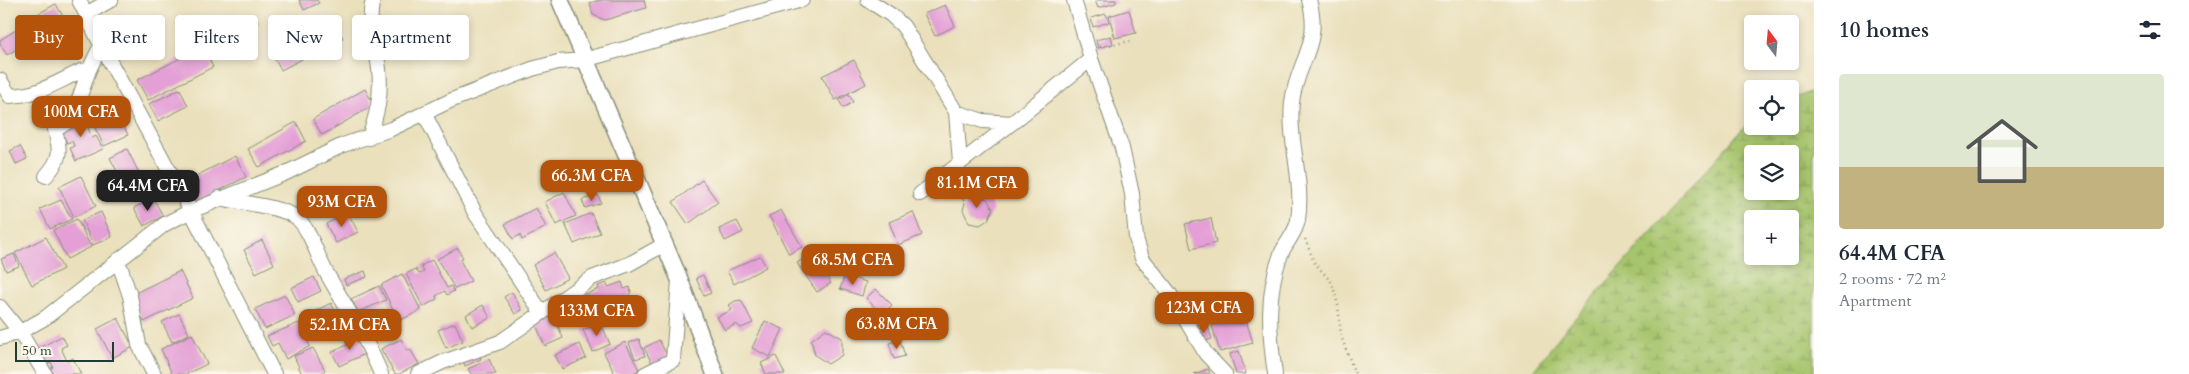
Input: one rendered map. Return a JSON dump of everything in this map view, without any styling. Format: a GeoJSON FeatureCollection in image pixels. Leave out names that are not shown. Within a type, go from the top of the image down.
{"type":"FeatureCollection","features":[{"type":"Feature","properties":{"kind":"street"},"geometry":{"type":"LineString","coordinates":[[79,0],[93,28]]}},
{"type":"Feature","properties":{"kind":"street"},"geometry":{"type":"LineString","coordinates":[[86,14],[111,0]]}},
{"type":"Feature","properties":{"kind":"street"},"geometry":{"type":"LineString","coordinates":[[560,0],[584,60],[665,244],[715,374]]}},
{"type":"Feature","properties":{"kind":"street"},"geometry":{"type":"LineString","coordinates":[[0,338],[20,332],[45,318],[165,224],[219,198],[286,172],[343,145],[369,138],[424,113],[532,69],[558,62],[584,60],[802,0]]}},
{"type":"Feature","properties":{"kind":"street"},"geometry":{"type":"LineString","coordinates":[[868,0],[891,15],[903,26],[956,112],[960,163]]}},
{"type":"Feature","properties":{"kind":"street"},"geometry":{"type":"LineString","coordinates":[[1074,0],[1122,148],[1132,194],[1136,238],[1142,258],[1170,294],[1206,354],[1225,374]]}},
{"type":"Feature","properties":{"kind":"street"},"geometry":{"type":"LineString","coordinates":[[1275,374],[1269,329],[1270,302],[1282,253],[1298,221],[1300,182],[1292,104],[1295,86],[1314,32],[1314,18],[1309,0]]}},
{"type":"Feature","properties":{"kind":"street"},"geometry":{"type":"LineString","coordinates":[[369,138],[380,104],[380,88],[372,26],[374,1]]}},
{"type":"Feature","properties":{"kind":"street"},"geometry":{"type":"LineString","coordinates":[[920,194],[1012,123],[1090,54]]}},
{"type":"Feature","properties":{"kind":"street"},"geometry":{"type":"LineString","coordinates":[[46,176],[55,165],[61,149],[55,130],[72,120],[94,60]]}},
{"type":"Feature","properties":{"kind":"street"},"geometry":{"type":"LineString","coordinates":[[109,60],[191,211],[274,374]]}},
{"type":"Feature","properties":{"kind":"street"},"geometry":{"type":"LineString","coordinates":[[0,80],[5,97],[37,93],[81,71],[89,70]]}},
{"type":"Feature","properties":{"kind":"street"},"geometry":{"type":"LineString","coordinates":[[956,112],[983,121],[1012,123]]}},
{"type":"Feature","properties":{"kind":"street"},"geometry":{"type":"LineString","coordinates":[[424,113],[475,213],[542,313]]}},
{"type":"Feature","properties":{"kind":"street"},"geometry":{"type":"LineString","coordinates":[[219,198],[286,212],[297,219],[306,231],[326,273],[359,326],[381,374]]}},
{"type":"Feature","properties":{"kind":"street"},"geometry":{"type":"LineString","coordinates":[[418,374],[443,362],[500,342],[592,278],[629,264],[665,244]]}},
{"type":"Feature","properties":{"kind":"street"},"geometry":{"type":"LineString","coordinates":[[118,260],[130,296],[139,345],[154,374]]}},
{"type":"Feature","properties":{"kind":"street"},"geometry":{"type":"LineString","coordinates":[[646,374],[673,360],[679,278]]}},
{"type":"Feature","properties":{"kind":"street"},"geometry":{"type":"LineString","coordinates":[[0,307],[20,332],[45,374]]}},
{"type":"Feature","properties":{"kind":"path"},"geometry":{"type":"LineString","coordinates":[[1090,54],[1131,41]]}},
{"type":"Feature","properties":{"kind":"path"},"geometry":{"type":"LineString","coordinates":[[1298,221],[1314,262],[1332,283],[1338,304],[1342,336],[1355,374]]}},
{"type":"Feature","properties":{"kind":"green space"},"geometry":{"type":"Polygon","coordinates":[[[1814,90],[1814,374],[1531,374],[1563,332],[1744,127],[1744,135],[1799,135],[1799,97],[1814,90]]]}},
{"type":"Feature","properties":{"kind":"building"},"geometry":{"type":"Polygon","coordinates":[[[299,0],[317,0],[319,3],[304,10],[299,0]]]}},
{"type":"Feature","properties":{"kind":"building"},"geometry":{"type":"Polygon","coordinates":[[[600,0],[644,0],[646,8],[605,20],[593,15],[590,3],[600,0]]]}},
{"type":"Feature","properties":{"kind":"building"},"geometry":{"type":"Polygon","coordinates":[[[1095,0],[1116,0],[1116,3],[1098,8],[1095,0]]]}},
{"type":"Feature","properties":{"kind":"building"},"geometry":{"type":"Polygon","coordinates":[[[56,4],[62,15],[36,15],[56,4]]]}},
{"type":"Feature","properties":{"kind":"building"},"geometry":{"type":"Polygon","coordinates":[[[945,5],[955,26],[935,36],[924,14],[945,5]]]}},
{"type":"Feature","properties":{"kind":"building"},"geometry":{"type":"Polygon","coordinates":[[[1129,10],[1136,33],[1115,38],[1109,16],[1129,10]]]}},
{"type":"Feature","properties":{"kind":"building"},"geometry":{"type":"Polygon","coordinates":[[[1106,14],[1109,22],[1093,27],[1091,18],[1106,14]]]}},
{"type":"Feature","properties":{"kind":"building"},"geometry":{"type":"Polygon","coordinates":[[[15,31],[15,50],[7,55],[0,44],[0,40],[15,31]]]}},
{"type":"Feature","properties":{"kind":"building"},"geometry":{"type":"Polygon","coordinates":[[[1111,36],[1113,44],[1098,48],[1096,40],[1111,36]]]}},
{"type":"Feature","properties":{"kind":"building"},"geometry":{"type":"Polygon","coordinates":[[[177,60],[210,60],[213,67],[148,100],[137,80],[177,60]]]}},
{"type":"Feature","properties":{"kind":"building"},"geometry":{"type":"Polygon","coordinates":[[[275,60],[300,60],[281,70],[275,60]]]}},
{"type":"Feature","properties":{"kind":"building"},"geometry":{"type":"Polygon","coordinates":[[[854,60],[866,84],[835,100],[822,76],[854,60]]]}},
{"type":"Feature","properties":{"kind":"building"},"geometry":{"type":"Polygon","coordinates":[[[180,89],[188,106],[158,121],[149,104],[180,89]]]}},
{"type":"Feature","properties":{"kind":"building"},"geometry":{"type":"Polygon","coordinates":[[[365,89],[374,105],[322,135],[313,119],[365,89]]]}},
{"type":"Feature","properties":{"kind":"building"},"geometry":{"type":"Polygon","coordinates":[[[849,94],[853,102],[843,108],[839,100],[849,94]]]}},
{"type":"Feature","properties":{"kind":"building"},"geometry":{"type":"Polygon","coordinates":[[[110,98],[116,111],[108,115],[112,125],[121,121],[128,135],[104,146],[89,116],[96,113],[92,106],[110,98]]]}},
{"type":"Feature","properties":{"kind":"building"},"geometry":{"type":"Polygon","coordinates":[[[85,112],[92,126],[88,128],[92,138],[96,136],[103,149],[76,161],[70,148],[74,146],[72,141],[67,143],[60,129],[85,112]]]}},
{"type":"Feature","properties":{"kind":"building"},"geometry":{"type":"Polygon","coordinates":[[[296,122],[306,141],[259,167],[248,149],[296,122]]]}},
{"type":"Feature","properties":{"kind":"building"},"geometry":{"type":"Polygon","coordinates":[[[20,146],[27,159],[16,164],[10,151],[20,146]]]}},
{"type":"Feature","properties":{"kind":"building"},"geometry":{"type":"Polygon","coordinates":[[[127,149],[143,181],[127,190],[110,158],[127,149]]]}},
{"type":"Feature","properties":{"kind":"building"},"geometry":{"type":"Polygon","coordinates":[[[235,156],[246,177],[196,202],[186,181],[235,156]]]}},
{"type":"Feature","properties":{"kind":"building"},"geometry":{"type":"Polygon","coordinates":[[[81,176],[96,206],[74,217],[59,187],[81,176]]]}},
{"type":"Feature","properties":{"kind":"building"},"geometry":{"type":"Polygon","coordinates":[[[702,180],[718,202],[688,224],[673,202],[702,180]]]}},
{"type":"Feature","properties":{"kind":"building"},"geometry":{"type":"Polygon","coordinates":[[[976,190],[978,196],[987,199],[993,209],[988,220],[980,225],[969,223],[963,210],[965,203],[962,198],[976,190]]]}},
{"type":"Feature","properties":{"kind":"building"},"geometry":{"type":"Polygon","coordinates":[[[564,192],[576,216],[556,225],[545,202],[564,192]]]}},
{"type":"Feature","properties":{"kind":"building"},"geometry":{"type":"Polygon","coordinates":[[[598,195],[601,203],[585,208],[582,200],[598,195]]]}},
{"type":"Feature","properties":{"kind":"building"},"geometry":{"type":"Polygon","coordinates":[[[153,198],[163,216],[144,226],[134,208],[153,198]]]}},
{"type":"Feature","properties":{"kind":"building"},"geometry":{"type":"Polygon","coordinates":[[[61,200],[72,219],[50,229],[40,209],[61,200]]]}},
{"type":"Feature","properties":{"kind":"building"},"geometry":{"type":"Polygon","coordinates":[[[536,208],[546,227],[522,240],[520,235],[513,239],[505,224],[536,208]]]}},
{"type":"Feature","properties":{"kind":"building"},"geometry":{"type":"Polygon","coordinates":[[[781,210],[802,247],[789,254],[769,216],[781,210]]]}},
{"type":"Feature","properties":{"kind":"building"},"geometry":{"type":"Polygon","coordinates":[[[101,212],[112,237],[93,245],[82,220],[101,212]]]}},
{"type":"Feature","properties":{"kind":"building"},"geometry":{"type":"Polygon","coordinates":[[[913,212],[922,235],[898,245],[889,222],[913,212]]]}},
{"type":"Feature","properties":{"kind":"building"},"geometry":{"type":"Polygon","coordinates":[[[348,213],[358,232],[336,243],[326,224],[348,213]]]}},
{"type":"Feature","properties":{"kind":"building"},"geometry":{"type":"Polygon","coordinates":[[[591,213],[600,233],[574,244],[565,224],[591,213]]]}},
{"type":"Feature","properties":{"kind":"building"},"geometry":{"type":"Polygon","coordinates":[[[1211,218],[1216,243],[1191,249],[1185,224],[1211,218]]]}},
{"type":"Feature","properties":{"kind":"building"},"geometry":{"type":"Polygon","coordinates":[[[77,219],[91,247],[67,259],[53,230],[77,219]]]}},
{"type":"Feature","properties":{"kind":"building"},"geometry":{"type":"Polygon","coordinates":[[[737,221],[743,232],[725,241],[719,229],[737,221]]]}},
{"type":"Feature","properties":{"kind":"building"},"geometry":{"type":"Polygon","coordinates":[[[46,237],[63,269],[32,285],[15,253],[46,237]]]}},
{"type":"Feature","properties":{"kind":"building"},"geometry":{"type":"Polygon","coordinates":[[[262,240],[274,264],[256,273],[244,250],[262,240]]]}},
{"type":"Feature","properties":{"kind":"building"},"geometry":{"type":"Polygon","coordinates":[[[458,248],[463,258],[460,260],[471,281],[455,289],[437,259],[458,248]]]}},
{"type":"Feature","properties":{"kind":"building"},"geometry":{"type":"Polygon","coordinates":[[[554,253],[568,278],[546,290],[533,265],[554,253]]]}},
{"type":"Feature","properties":{"kind":"building"},"geometry":{"type":"Polygon","coordinates":[[[14,254],[19,266],[6,271],[1,259],[14,254]]]}},
{"type":"Feature","properties":{"kind":"building"},"geometry":{"type":"Polygon","coordinates":[[[811,254],[831,283],[817,292],[797,263],[811,254]]]}},
{"type":"Feature","properties":{"kind":"building"},"geometry":{"type":"Polygon","coordinates":[[[760,256],[766,267],[734,284],[727,271],[760,256]]]}},
{"type":"Feature","properties":{"kind":"building"},"geometry":{"type":"Polygon","coordinates":[[[432,260],[447,288],[451,286],[454,291],[447,295],[445,291],[436,296],[437,299],[423,307],[406,274],[416,269],[419,274],[424,272],[421,266],[432,260]]]}},
{"type":"Feature","properties":{"kind":"building"},"geometry":{"type":"Polygon","coordinates":[[[180,271],[193,298],[144,322],[131,295],[180,271]]]}},
{"type":"Feature","properties":{"kind":"building"},"geometry":{"type":"Polygon","coordinates":[[[365,271],[367,277],[346,285],[344,279],[365,271]]]}},
{"type":"Feature","properties":{"kind":"building"},"geometry":{"type":"Polygon","coordinates":[[[402,274],[421,310],[401,320],[398,314],[396,316],[381,285],[402,274]]]}},
{"type":"Feature","properties":{"kind":"building"},"geometry":{"type":"Polygon","coordinates":[[[703,275],[711,293],[704,296],[696,278],[703,275]]]}},
{"type":"Feature","properties":{"kind":"building"},"geometry":{"type":"Polygon","coordinates":[[[845,275],[866,282],[862,296],[840,289],[845,275]]]}},
{"type":"Feature","properties":{"kind":"building"},"geometry":{"type":"Polygon","coordinates":[[[314,277],[321,291],[298,302],[291,288],[314,277]]]}},
{"type":"Feature","properties":{"kind":"building"},"geometry":{"type":"Polygon","coordinates":[[[622,282],[624,289],[630,287],[631,292],[627,298],[605,304],[609,317],[592,324],[581,296],[599,289],[598,286],[607,283],[608,287],[622,282]]]}},
{"type":"Feature","properties":{"kind":"building"},"geometry":{"type":"Polygon","coordinates":[[[379,286],[386,300],[358,312],[351,299],[379,286]]]}},
{"type":"Feature","properties":{"kind":"building"},"geometry":{"type":"Polygon","coordinates":[[[876,289],[892,305],[882,315],[866,298],[876,289]]]}},
{"type":"Feature","properties":{"kind":"building"},"geometry":{"type":"Polygon","coordinates":[[[512,292],[522,310],[515,314],[504,297],[512,292]]]}},
{"type":"Feature","properties":{"kind":"building"},"geometry":{"type":"Polygon","coordinates":[[[285,295],[295,315],[265,329],[255,309],[285,295]]]}},
{"type":"Feature","properties":{"kind":"building"},"geometry":{"type":"Polygon","coordinates":[[[741,300],[753,323],[741,328],[736,324],[725,330],[717,317],[732,310],[729,305],[741,300]]]}},
{"type":"Feature","properties":{"kind":"building"},"geometry":{"type":"Polygon","coordinates":[[[331,303],[341,322],[316,334],[307,315],[331,303]]]}},
{"type":"Feature","properties":{"kind":"building"},"geometry":{"type":"Polygon","coordinates":[[[483,305],[490,318],[472,327],[466,315],[483,305]]]}},
{"type":"Feature","properties":{"kind":"building"},"geometry":{"type":"Polygon","coordinates":[[[552,312],[563,338],[545,346],[534,320],[552,312]]]}},
{"type":"Feature","properties":{"kind":"building"},"geometry":{"type":"Polygon","coordinates":[[[896,313],[904,328],[891,335],[883,320],[896,313]]]}},
{"type":"Feature","properties":{"kind":"building"},"geometry":{"type":"Polygon","coordinates":[[[179,314],[189,334],[172,342],[162,322],[179,314]]]}},
{"type":"Feature","properties":{"kind":"building"},"geometry":{"type":"Polygon","coordinates":[[[1245,317],[1253,343],[1220,352],[1212,326],[1245,317]]]}},
{"type":"Feature","properties":{"kind":"building"},"geometry":{"type":"Polygon","coordinates":[[[118,318],[133,347],[112,358],[97,329],[118,318]]]}},
{"type":"Feature","properties":{"kind":"building"},"geometry":{"type":"Polygon","coordinates":[[[765,321],[783,329],[770,357],[752,348],[765,321]]]}},
{"type":"Feature","properties":{"kind":"building"},"geometry":{"type":"Polygon","coordinates":[[[299,323],[310,346],[286,359],[278,343],[272,346],[267,336],[299,323]]]}},
{"type":"Feature","properties":{"kind":"building"},"geometry":{"type":"Polygon","coordinates":[[[455,323],[463,341],[446,348],[438,330],[455,323]]]}},
{"type":"Feature","properties":{"kind":"building"},"geometry":{"type":"Polygon","coordinates":[[[601,323],[610,344],[593,352],[583,330],[601,323]]]}},
{"type":"Feature","properties":{"kind":"building"},"geometry":{"type":"Polygon","coordinates":[[[1208,326],[1212,339],[1200,343],[1196,330],[1208,326]]]}},
{"type":"Feature","properties":{"kind":"building"},"geometry":{"type":"Polygon","coordinates":[[[826,329],[842,338],[842,355],[828,364],[815,355],[811,340],[826,329]]]}},
{"type":"Feature","properties":{"kind":"building"},"geometry":{"type":"Polygon","coordinates":[[[192,334],[207,364],[186,374],[172,374],[161,349],[192,334]]]}},
{"type":"Feature","properties":{"kind":"building"},"geometry":{"type":"Polygon","coordinates":[[[62,336],[67,345],[61,348],[67,361],[73,358],[81,374],[50,374],[48,370],[53,367],[51,362],[45,365],[37,349],[62,336]]]}},
{"type":"Feature","properties":{"kind":"building"},"geometry":{"type":"Polygon","coordinates":[[[359,336],[367,353],[339,366],[332,352],[347,345],[346,342],[359,336]]]}},
{"type":"Feature","properties":{"kind":"building"},"geometry":{"type":"Polygon","coordinates":[[[401,339],[407,351],[410,349],[419,364],[399,374],[395,374],[381,349],[401,339]]]}},
{"type":"Feature","properties":{"kind":"building"},"geometry":{"type":"Polygon","coordinates":[[[639,339],[645,356],[635,359],[629,343],[639,339]]]}},
{"type":"Feature","properties":{"kind":"building"},"geometry":{"type":"Polygon","coordinates":[[[659,340],[668,357],[653,365],[644,348],[659,340]]]}},
{"type":"Feature","properties":{"kind":"building"},"geometry":{"type":"Polygon","coordinates":[[[900,340],[905,356],[894,359],[889,343],[900,340]]]}},
{"type":"Feature","properties":{"kind":"building"},"geometry":{"type":"Polygon","coordinates":[[[625,342],[639,370],[632,374],[615,374],[604,353],[625,342]]]}},
{"type":"Feature","properties":{"kind":"building"},"geometry":{"type":"Polygon","coordinates":[[[580,344],[586,358],[562,369],[555,355],[580,344]]]}},
{"type":"Feature","properties":{"kind":"building"},"geometry":{"type":"Polygon","coordinates":[[[313,348],[325,370],[320,374],[302,374],[294,356],[313,348]]]}},
{"type":"Feature","properties":{"kind":"building"},"geometry":{"type":"Polygon","coordinates":[[[477,351],[481,359],[465,366],[462,358],[477,351]]]}},
{"type":"Feature","properties":{"kind":"building"},"geometry":{"type":"Polygon","coordinates":[[[1239,351],[1246,374],[1236,374],[1230,354],[1239,351]]]}},
{"type":"Feature","properties":{"kind":"building"},"geometry":{"type":"Polygon","coordinates":[[[776,356],[785,374],[766,374],[761,363],[776,356]]]}},
{"type":"Feature","properties":{"kind":"building"},"geometry":{"type":"Polygon","coordinates":[[[489,359],[496,374],[471,374],[468,369],[489,359]]]}},
{"type":"Feature","properties":{"kind":"building"},"geometry":{"type":"Polygon","coordinates":[[[1208,369],[1210,374],[1194,374],[1208,369]]]}}]}
